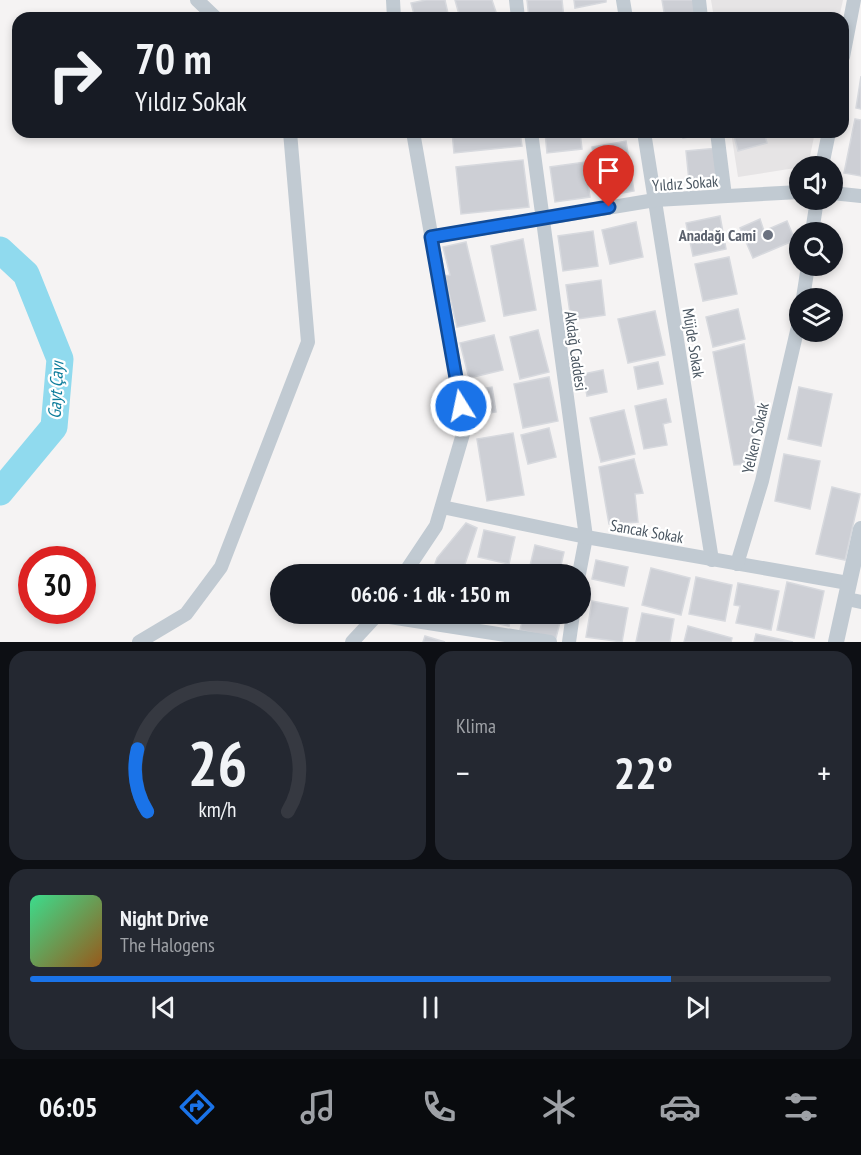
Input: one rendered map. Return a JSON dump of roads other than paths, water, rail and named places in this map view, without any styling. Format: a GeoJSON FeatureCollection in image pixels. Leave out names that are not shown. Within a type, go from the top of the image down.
{"type":"FeatureCollection","features":[{"type":"Feature","properties":{"kind":"street"},"geometry":{"type":"LineString","coordinates":[[197,0],[210,12]]}},
{"type":"Feature","properties":{"kind":"street"},"geometry":{"type":"LineString","coordinates":[[849,26],[854,0]]}},
{"type":"Feature","properties":{"kind":"street"},"geometry":{"type":"LineString","coordinates":[[139,642],[186,614],[221,567],[308,342],[291,138]]}},
{"type":"Feature","properties":{"kind":"street"},"geometry":{"type":"LineString","coordinates":[[411,564],[436,526],[465,427],[414,138]]}},
{"type":"Feature","properties":{"kind":"street","name":"Akdağ Caddesi"},"geometry":{"type":"LineString","coordinates":[[532,138],[586,537],[581,564]]}},
{"type":"Feature","properties":{"kind":"street","name":"Müjde Sokak"},"geometry":{"type":"LineString","coordinates":[[645,138],[712,560]]}},
{"type":"Feature","properties":{"kind":"street"},"geometry":{"type":"LineString","coordinates":[[718,138],[725,196]]}},
{"type":"Feature","properties":{"kind":"street"},"geometry":{"type":"LineString","coordinates":[[824,156],[828,138]]}},
{"type":"Feature","properties":{"kind":"street","name":"Yıldız Sokak"},"geometry":{"type":"LineString","coordinates":[[431,237],[654,200],[789,193]]}},
{"type":"Feature","properties":{"kind":"street"},"geometry":{"type":"LineString","coordinates":[[843,194],[861,196]]}},
{"type":"Feature","properties":{"kind":"street","name":"Yelken Sokak"},"geometry":{"type":"LineString","coordinates":[[737,564],[762,481],[794,342]]}},
{"type":"Feature","properties":{"kind":"street","name":"Sancak Sokak"},"geometry":{"type":"LineString","coordinates":[[442,507],[586,537],[737,564],[852,595]]}},
{"type":"Feature","properties":{"kind":"street"},"geometry":{"type":"LineString","coordinates":[[836,642],[852,595],[861,529]]}},
{"type":"Feature","properties":{"kind":"street"},"geometry":{"type":"LineString","coordinates":[[352,642],[369,624]]}},
{"type":"Feature","properties":{"kind":"street"},"geometry":{"type":"LineString","coordinates":[[439,624],[550,642]]}},
{"type":"Feature","properties":{"kind":"street"},"geometry":{"type":"LineString","coordinates":[[568,642],[571,624]]}},
{"type":"Feature","properties":{"kind":"waterway","name":"Gayt Çayı"},"geometry":{"type":"LineString","coordinates":[[0,250],[26,274],[60,359],[54,427],[0,492]]}},
{"type":"Feature","properties":{"kind":"place","name":"Anadağı Cami"},"geometry":{"type":"Point","coordinates":[768,235]}}]}
